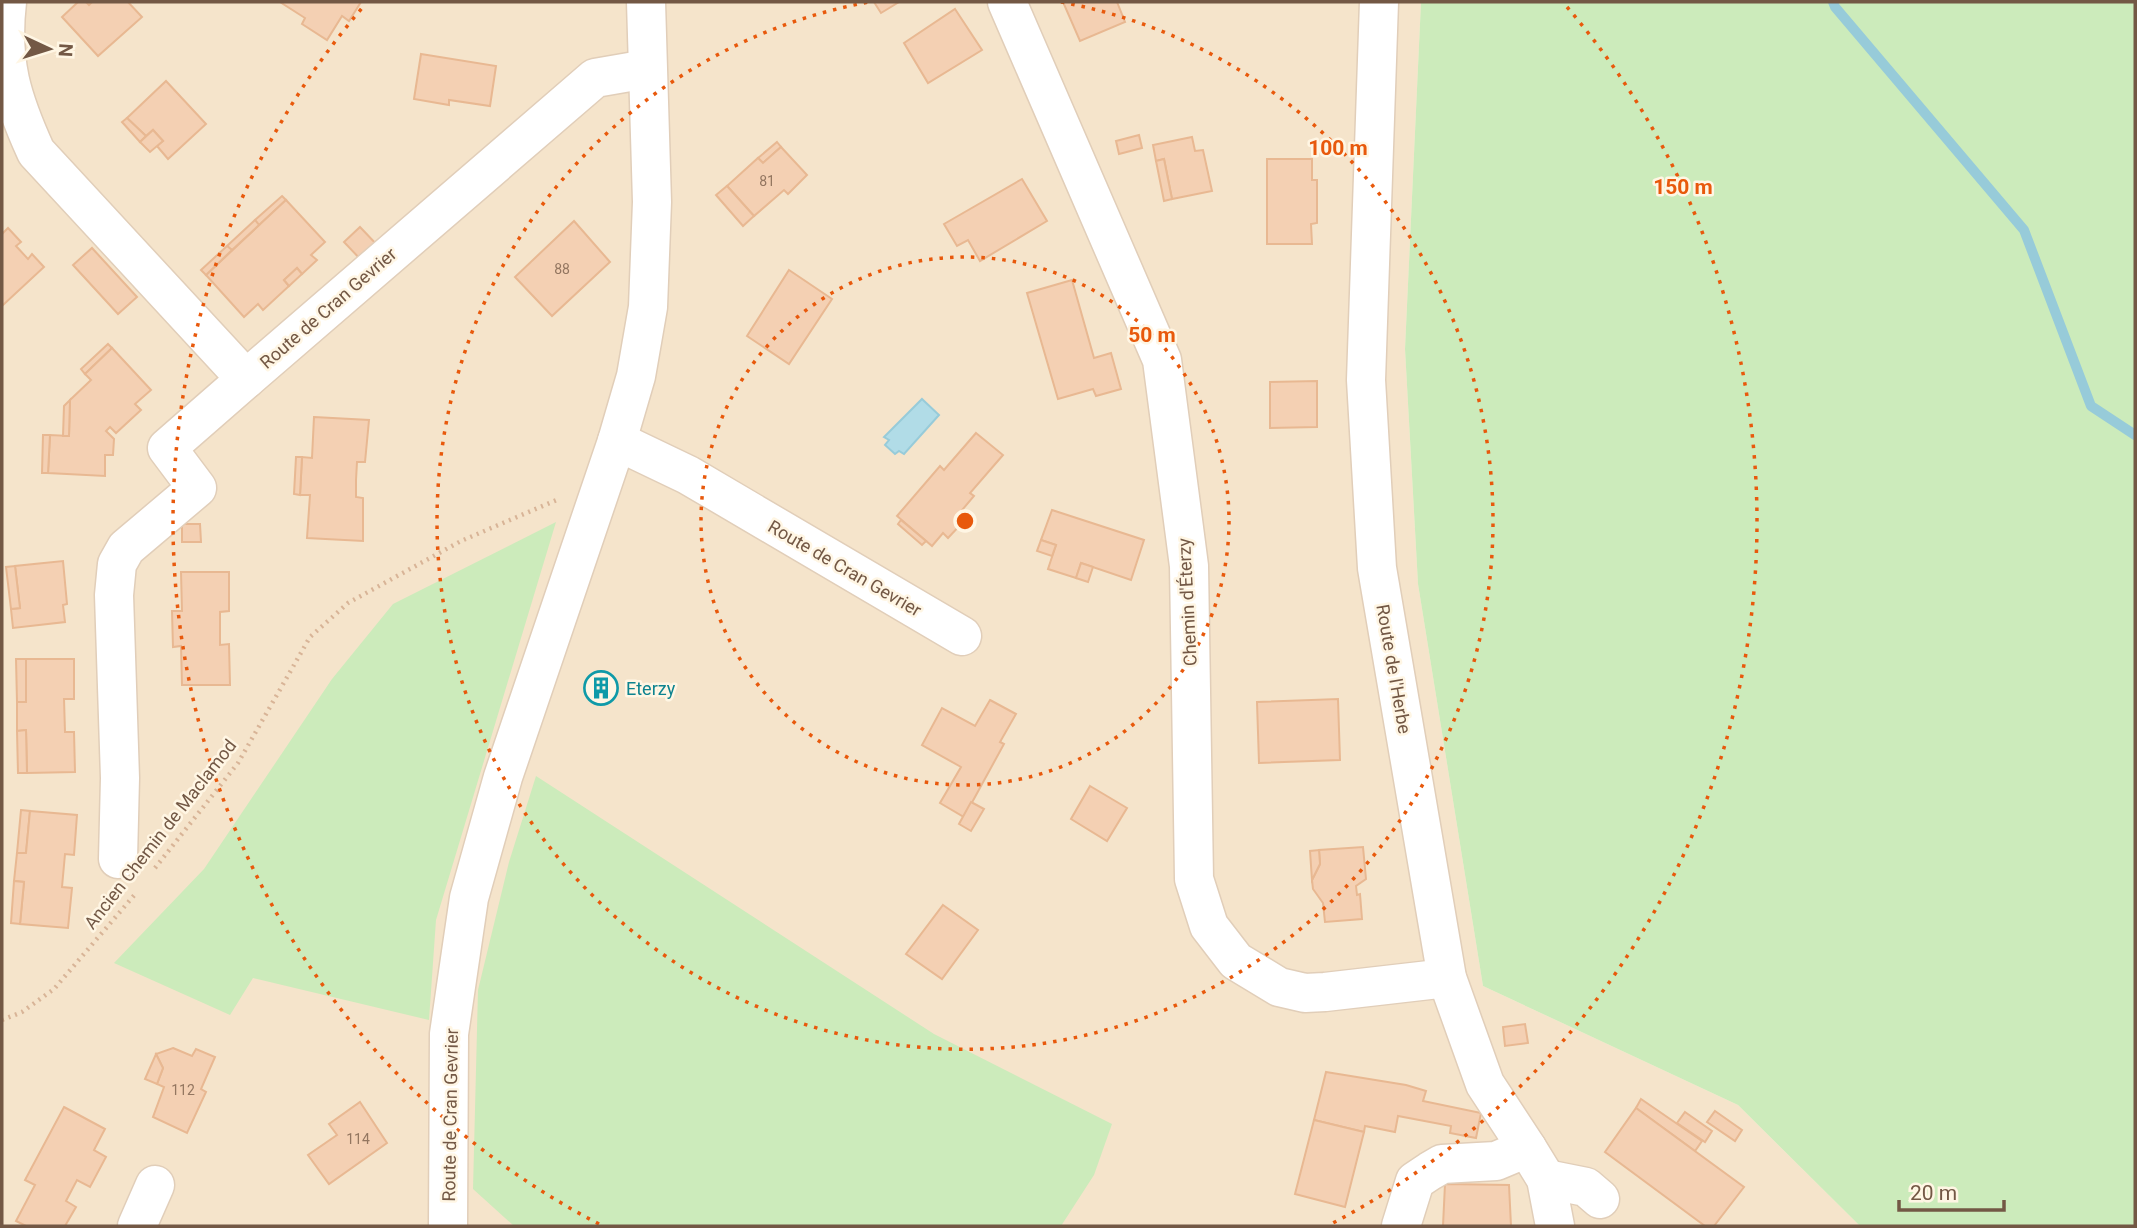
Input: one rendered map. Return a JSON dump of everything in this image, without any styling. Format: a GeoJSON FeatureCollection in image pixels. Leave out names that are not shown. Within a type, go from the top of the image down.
{"type":"FeatureCollection","features":[{"type":"Feature","properties":{"kind":"street","name":"Route de Cran Gevrier"},"geometry":{"type":"LineString","coordinates":[[6,2],[3,29],[5,62],[17,108],[37,152],[246,379],[595,78],[647,69]]}},
{"type":"Feature","properties":{"kind":"street","name":"Route de Cran Gevrier"},"geometry":{"type":"LineString","coordinates":[[448,1226],[449,1034],[469,898],[503,777],[617,441],[636,376],[648,307],[652,202],[646,2]]}},
{"type":"Feature","properties":{"kind":"street","name":"Chemin d'Éterzy"},"geometry":{"type":"LineString","coordinates":[[1007,2],[1162,360],[1189,566],[1194,880],[1209,926],[1236,961],[1279,986],[1304,993],[1447,978]]}},
{"type":"Feature","properties":{"kind":"street","name":"Route de l'Herbe"},"geometry":{"type":"LineString","coordinates":[[1379,2],[1366,380],[1377,568],[1447,978],[1485,1084],[1536,1163]]}},
{"type":"Feature","properties":{"kind":"street"},"geometry":{"type":"LineString","coordinates":[[136,874],[120,778],[114,595],[117,564],[126,548],[197,488],[167,448],[246,379]]}},
{"type":"Feature","properties":{"kind":"street","name":"Route de Cran Gevrier"},"geometry":{"type":"LineString","coordinates":[[617,441],[688,475],[962,636]]}},
{"type":"Feature","properties":{"kind":"street"},"geometry":{"type":"LineString","coordinates":[[1401,1226],[1415,1181],[1442,1164],[1496,1161],[1536,1163],[1587,1187],[1600,1199]]}},
{"type":"Feature","properties":{"kind":"street"},"geometry":{"type":"LineString","coordinates":[[1536,1163],[1555,1226]]}},
{"type":"Feature","properties":{"kind":"street"},"geometry":{"type":"LineString","coordinates":[[137,1226],[155,1185]]}},
{"type":"Feature","properties":{"kind":"path","name":"Ancien Chemin de Maclamod"},"geometry":{"type":"LineString","coordinates":[[2,1020],[22,1012],[54,989],[136,874],[238,762],[310,637],[348,603],[461,541],[605,480]]}},
{"type":"Feature","properties":{"kind":"shaded area"},"geometry":{"type":"Polygon","coordinates":[[[2,2],[1421,2],[1405,349],[1418,584],[1483,986],[1738,1105],[1860,1226],[2,1226],[2,2]]]}},
{"type":"Feature","properties":{"kind":"green space"},"geometry":{"type":"Polygon","coordinates":[[[1421,2],[2135,2],[2135,1226],[1860,1226],[1738,1105],[1483,986],[1418,584],[1405,349],[1421,2]]]}},
{"type":"Feature","properties":{"kind":"green space"},"geometry":{"type":"Polygon","coordinates":[[[556,522],[436,920],[429,1020],[253,978],[230,1015],[114,963],[204,869],[332,679],[393,604],[556,522]]]}},
{"type":"Feature","properties":{"kind":"green space"},"geometry":{"type":"Polygon","coordinates":[[[536,776],[934,1034],[1112,1124],[1094,1175],[1061,1226],[514,1226],[473,1189],[478,990],[509,862],[536,776]]]}},
{"type":"Feature","properties":{"kind":"water"},"geometry":{"type":"Polygon","coordinates":[[[922,399],[939,415],[904,454],[899,451],[895,454],[885,445],[889,440],[884,437],[922,399]]]}},
{"type":"Feature","properties":{"kind":"building"},"geometry":{"type":"Polygon","coordinates":[[[78,2],[86,2],[89,5],[92,2],[128,2],[142,17],[98,56],[62,17],[78,2]]]}},
{"type":"Feature","properties":{"kind":"building"},"geometry":{"type":"Polygon","coordinates":[[[280,2],[361,2],[349,21],[342,16],[327,40],[302,24],[305,18],[280,2]]]}},
{"type":"Feature","properties":{"kind":"building"},"geometry":{"type":"Polygon","coordinates":[[[874,2],[899,2],[881,13],[874,2]]]}},
{"type":"Feature","properties":{"kind":"building"},"geometry":{"type":"Polygon","coordinates":[[[1063,2],[1117,2],[1125,22],[1080,41],[1063,2]]]}},
{"type":"Feature","properties":{"kind":"building"},"geometry":{"type":"Polygon","coordinates":[[[955,9],[982,50],[928,83],[904,43],[955,9]]]}},
{"type":"Feature","properties":{"kind":"building"},"geometry":{"type":"Polygon","coordinates":[[[421,54],[496,66],[490,106],[449,100],[449,105],[414,99],[421,54]]]}},
{"type":"Feature","properties":{"kind":"building"},"geometry":{"type":"Polygon","coordinates":[[[166,81],[206,124],[168,159],[157,146],[163,141],[153,130],[146,136],[127,118],[166,81]]]}},
{"type":"Feature","properties":{"kind":"building"},"geometry":{"type":"Polygon","coordinates":[[[127,118],[146,136],[140,142],[122,122],[127,118]]]}},
{"type":"Feature","properties":{"kind":"building"},"geometry":{"type":"Polygon","coordinates":[[[153,130],[163,141],[150,152],[140,142],[153,130]]]}},
{"type":"Feature","properties":{"kind":"building"},"geometry":{"type":"Polygon","coordinates":[[[1139,135],[1142,148],[1119,154],[1116,141],[1139,135]]]}},
{"type":"Feature","properties":{"kind":"building"},"geometry":{"type":"Polygon","coordinates":[[[1192,137],[1195,151],[1203,150],[1212,191],[1172,199],[1164,159],[1156,161],[1153,145],[1192,137]]]}},
{"type":"Feature","properties":{"kind":"building"},"geometry":{"type":"Polygon","coordinates":[[[777,142],[781,147],[763,163],[758,158],[777,142]]]}},
{"type":"Feature","properties":{"kind":"building"},"geometry":{"type":"Polygon","coordinates":[[[781,147],[807,175],[788,194],[784,190],[754,216],[727,186],[758,158],[763,163],[781,147]]]}},
{"type":"Feature","properties":{"kind":"building"},"geometry":{"type":"Polygon","coordinates":[[[1164,159],[1172,199],[1164,201],[1156,161],[1164,159]]]}},
{"type":"Feature","properties":{"kind":"building"},"geometry":{"type":"Polygon","coordinates":[[[1267,159],[1312,159],[1312,180],[1317,180],[1317,223],[1311,224],[1312,244],[1267,244],[1267,159]]]}},
{"type":"Feature","properties":{"kind":"building"},"geometry":{"type":"Polygon","coordinates":[[[1022,179],[1047,221],[980,261],[968,240],[957,246],[944,224],[1022,179]]]}},
{"type":"Feature","properties":{"kind":"building"},"geometry":{"type":"Polygon","coordinates":[[[727,186],[754,216],[743,226],[716,195],[727,186]]]}},
{"type":"Feature","properties":{"kind":"building"},"geometry":{"type":"Polygon","coordinates":[[[282,196],[286,200],[259,225],[255,220],[282,196]]]}},
{"type":"Feature","properties":{"kind":"building"},"geometry":{"type":"Polygon","coordinates":[[[286,200],[325,242],[311,255],[317,260],[302,274],[297,268],[284,280],[289,286],[263,310],[258,304],[244,317],[206,275],[286,200]]]}},
{"type":"Feature","properties":{"kind":"building"},"geometry":{"type":"Polygon","coordinates":[[[255,220],[259,225],[232,250],[227,246],[255,220]]]}},
{"type":"Feature","properties":{"kind":"building"},"geometry":{"type":"Polygon","coordinates":[[[574,221],[610,262],[552,316],[515,277],[574,221]]]}},
{"type":"Feature","properties":{"kind":"building"},"geometry":{"type":"Polygon","coordinates":[[[360,227],[379,247],[363,262],[344,242],[360,227]]]}},
{"type":"Feature","properties":{"kind":"building"},"geometry":{"type":"Polygon","coordinates":[[[8,228],[21,242],[16,246],[28,259],[32,254],[44,267],[2,306],[2,234],[8,228]]]}},
{"type":"Feature","properties":{"kind":"building"},"geometry":{"type":"Polygon","coordinates":[[[227,246],[232,250],[206,275],[201,270],[227,246]]]}},
{"type":"Feature","properties":{"kind":"building"},"geometry":{"type":"Polygon","coordinates":[[[92,248],[137,297],[118,314],[73,265],[92,248]]]}},
{"type":"Feature","properties":{"kind":"building"},"geometry":{"type":"Polygon","coordinates":[[[297,268],[302,274],[289,286],[284,280],[297,268]]]}},
{"type":"Feature","properties":{"kind":"building"},"geometry":{"type":"Polygon","coordinates":[[[789,270],[832,299],[789,364],[747,336],[789,270]]]}},
{"type":"Feature","properties":{"kind":"building"},"geometry":{"type":"Polygon","coordinates":[[[1072,280],[1094,358],[1111,353],[1121,389],[1096,396],[1093,389],[1058,399],[1027,293],[1072,280]]]}},
{"type":"Feature","properties":{"kind":"building"},"geometry":{"type":"Polygon","coordinates":[[[108,344],[112,348],[85,374],[81,369],[108,344]]]}},
{"type":"Feature","properties":{"kind":"building"},"geometry":{"type":"Polygon","coordinates":[[[112,348],[151,390],[135,404],[141,410],[116,433],[110,427],[106,431],[114,439],[113,455],[105,455],[105,476],[48,473],[50,435],[69,436],[70,400],[91,380],[85,374],[112,348]]]}},
{"type":"Feature","properties":{"kind":"building"},"geometry":{"type":"Polygon","coordinates":[[[1317,381],[1317,427],[1270,428],[1270,382],[1317,381]]]}},
{"type":"Feature","properties":{"kind":"building"},"geometry":{"type":"Polygon","coordinates":[[[70,400],[69,436],[63,436],[64,406],[70,400]]]}},
{"type":"Feature","properties":{"kind":"building"},"geometry":{"type":"Polygon","coordinates":[[[314,417],[369,420],[365,462],[357,462],[356,480],[356,497],[363,498],[363,541],[307,538],[310,495],[300,495],[302,457],[312,458],[314,417]]]}},
{"type":"Feature","properties":{"kind":"building"},"geometry":{"type":"Polygon","coordinates":[[[976,433],[1003,455],[970,493],[974,496],[957,516],[963,522],[948,538],[943,533],[932,546],[897,516],[940,466],[944,470],[976,433]]]}},
{"type":"Feature","properties":{"kind":"building"},"geometry":{"type":"Polygon","coordinates":[[[43,435],[50,435],[48,473],[42,473],[43,435]]]}},
{"type":"Feature","properties":{"kind":"building"},"geometry":{"type":"Polygon","coordinates":[[[296,457],[302,457],[300,495],[294,494],[296,457]]]}},
{"type":"Feature","properties":{"kind":"building"},"geometry":{"type":"Polygon","coordinates":[[[1052,510],[1144,540],[1131,580],[1081,563],[1076,578],[1048,569],[1056,545],[1041,540],[1052,510]]]}},
{"type":"Feature","properties":{"kind":"building"},"geometry":{"type":"Polygon","coordinates":[[[901,520],[926,541],[922,545],[898,524],[901,520]]]}},
{"type":"Feature","properties":{"kind":"building"},"geometry":{"type":"Polygon","coordinates":[[[182,524],[200,524],[201,542],[182,542],[182,524]]]}},
{"type":"Feature","properties":{"kind":"building"},"geometry":{"type":"Polygon","coordinates":[[[1041,540],[1056,545],[1052,556],[1037,551],[1041,540]]]}},
{"type":"Feature","properties":{"kind":"building"},"geometry":{"type":"Polygon","coordinates":[[[63,561],[67,604],[63,605],[65,622],[13,628],[11,609],[20,608],[15,566],[63,561]]]}},
{"type":"Feature","properties":{"kind":"building"},"geometry":{"type":"Polygon","coordinates":[[[1081,563],[1093,567],[1088,582],[1076,578],[1081,563]]]}},
{"type":"Feature","properties":{"kind":"building"},"geometry":{"type":"Polygon","coordinates":[[[15,566],[20,608],[11,609],[6,567],[15,566]]]}},
{"type":"Feature","properties":{"kind":"building"},"geometry":{"type":"Polygon","coordinates":[[[181,572],[229,572],[229,611],[220,612],[220,645],[229,644],[230,685],[182,685],[181,646],[173,647],[172,611],[182,611],[181,572]]]}},
{"type":"Feature","properties":{"kind":"building"},"geometry":{"type":"Polygon","coordinates":[[[16,659],[26,659],[26,702],[17,702],[16,659]]]}},
{"type":"Feature","properties":{"kind":"building"},"geometry":{"type":"Polygon","coordinates":[[[26,659],[74,659],[74,699],[64,699],[65,732],[74,732],[75,772],[27,773],[26,730],[17,731],[17,702],[26,702],[26,659]]]}},
{"type":"Feature","properties":{"kind":"building","name":"Eterzy"},"geometry":{"type":"Polygon","coordinates":[[[598,677],[609,682],[603,698],[592,694],[598,677]]]}},
{"type":"Feature","properties":{"kind":"building"},"geometry":{"type":"Polygon","coordinates":[[[1338,699],[1340,760],[1259,763],[1257,702],[1338,699]]]}},
{"type":"Feature","properties":{"kind":"building"},"geometry":{"type":"Polygon","coordinates":[[[990,700],[1016,714],[1000,742],[1004,744],[964,817],[940,803],[961,767],[922,745],[942,708],[975,726],[990,700]]]}},
{"type":"Feature","properties":{"kind":"building"},"geometry":{"type":"Polygon","coordinates":[[[26,730],[27,773],[18,773],[17,731],[26,730]]]}},
{"type":"Feature","properties":{"kind":"building"},"geometry":{"type":"Polygon","coordinates":[[[1090,786],[1127,808],[1107,841],[1071,819],[1090,786]]]}},
{"type":"Feature","properties":{"kind":"building"},"geometry":{"type":"Polygon","coordinates":[[[971,802],[984,809],[971,831],[959,824],[971,802]]]}},
{"type":"Feature","properties":{"kind":"building"},"geometry":{"type":"Polygon","coordinates":[[[21,810],[30,811],[26,853],[17,853],[21,810]]]}},
{"type":"Feature","properties":{"kind":"building"},"geometry":{"type":"Polygon","coordinates":[[[30,811],[77,815],[74,855],[65,854],[62,887],[72,888],[68,928],[20,924],[24,882],[14,881],[17,853],[26,853],[30,811]]]}},
{"type":"Feature","properties":{"kind":"building"},"geometry":{"type":"Polygon","coordinates":[[[1363,847],[1366,879],[1356,886],[1357,895],[1360,894],[1362,919],[1325,922],[1323,903],[1313,889],[1312,880],[1320,864],[1319,850],[1363,847]]]}},
{"type":"Feature","properties":{"kind":"building"},"geometry":{"type":"Polygon","coordinates":[[[1319,850],[1320,864],[1312,880],[1310,851],[1319,850]]]}},
{"type":"Feature","properties":{"kind":"building"},"geometry":{"type":"Polygon","coordinates":[[[14,881],[24,882],[20,924],[11,923],[14,881]]]}},
{"type":"Feature","properties":{"kind":"building"},"geometry":{"type":"Polygon","coordinates":[[[943,905],[978,930],[942,979],[906,954],[943,905]]]}},
{"type":"Feature","properties":{"kind":"building"},"geometry":{"type":"Polygon","coordinates":[[[1525,1024],[1528,1043],[1505,1046],[1503,1027],[1525,1024]]]}},
{"type":"Feature","properties":{"kind":"building"},"geometry":{"type":"Polygon","coordinates":[[[173,1048],[192,1056],[196,1049],[215,1057],[201,1089],[206,1092],[187,1133],[153,1117],[164,1087],[157,1084],[163,1068],[156,1054],[173,1048]]]}},
{"type":"Feature","properties":{"kind":"building"},"geometry":{"type":"Polygon","coordinates":[[[156,1054],[163,1068],[157,1084],[145,1079],[156,1054]]]}},
{"type":"Feature","properties":{"kind":"building"},"geometry":{"type":"Polygon","coordinates":[[[1326,1072],[1406,1085],[1426,1091],[1423,1101],[1481,1113],[1476,1138],[1450,1133],[1451,1126],[1398,1116],[1395,1132],[1365,1126],[1364,1132],[1314,1120],[1326,1072]]]}},
{"type":"Feature","properties":{"kind":"building"},"geometry":{"type":"Polygon","coordinates":[[[1641,1099],[1702,1141],[1695,1151],[1636,1108],[1641,1099]]]}},
{"type":"Feature","properties":{"kind":"building"},"geometry":{"type":"Polygon","coordinates":[[[360,1102],[387,1143],[329,1184],[308,1155],[337,1135],[329,1124],[360,1102]]]}},
{"type":"Feature","properties":{"kind":"building"},"geometry":{"type":"Polygon","coordinates":[[[64,1107],[105,1129],[94,1150],[106,1157],[90,1187],[77,1180],[66,1201],[76,1207],[65,1226],[26,1226],[16,1221],[35,1185],[25,1180],[64,1107]]]}},
{"type":"Feature","properties":{"kind":"building"},"geometry":{"type":"Polygon","coordinates":[[[1636,1108],[1744,1187],[1714,1226],[1705,1226],[1605,1152],[1636,1108]]]}},
{"type":"Feature","properties":{"kind":"building"},"geometry":{"type":"Polygon","coordinates":[[[1715,1111],[1742,1130],[1735,1141],[1707,1122],[1715,1111]]]}},
{"type":"Feature","properties":{"kind":"building"},"geometry":{"type":"Polygon","coordinates":[[[1685,1112],[1712,1131],[1705,1142],[1677,1123],[1685,1112]]]}},
{"type":"Feature","properties":{"kind":"building"},"geometry":{"type":"Polygon","coordinates":[[[1314,1120],[1364,1132],[1345,1207],[1295,1194],[1314,1120]]]}},
{"type":"Feature","properties":{"kind":"building"},"geometry":{"type":"Polygon","coordinates":[[[1445,1184],[1509,1185],[1511,1226],[1443,1226],[1445,1184]]]}},
{"type":"Feature","properties":{"kind":"waterway"},"geometry":{"type":"LineString","coordinates":[[1833,2],[2024,230],[2091,406],[2135,435]]}},
{"type":"Feature","properties":{"kind":"place","name":"Eterzy"},"geometry":{"type":"Point","coordinates":[601,688]}}]}
